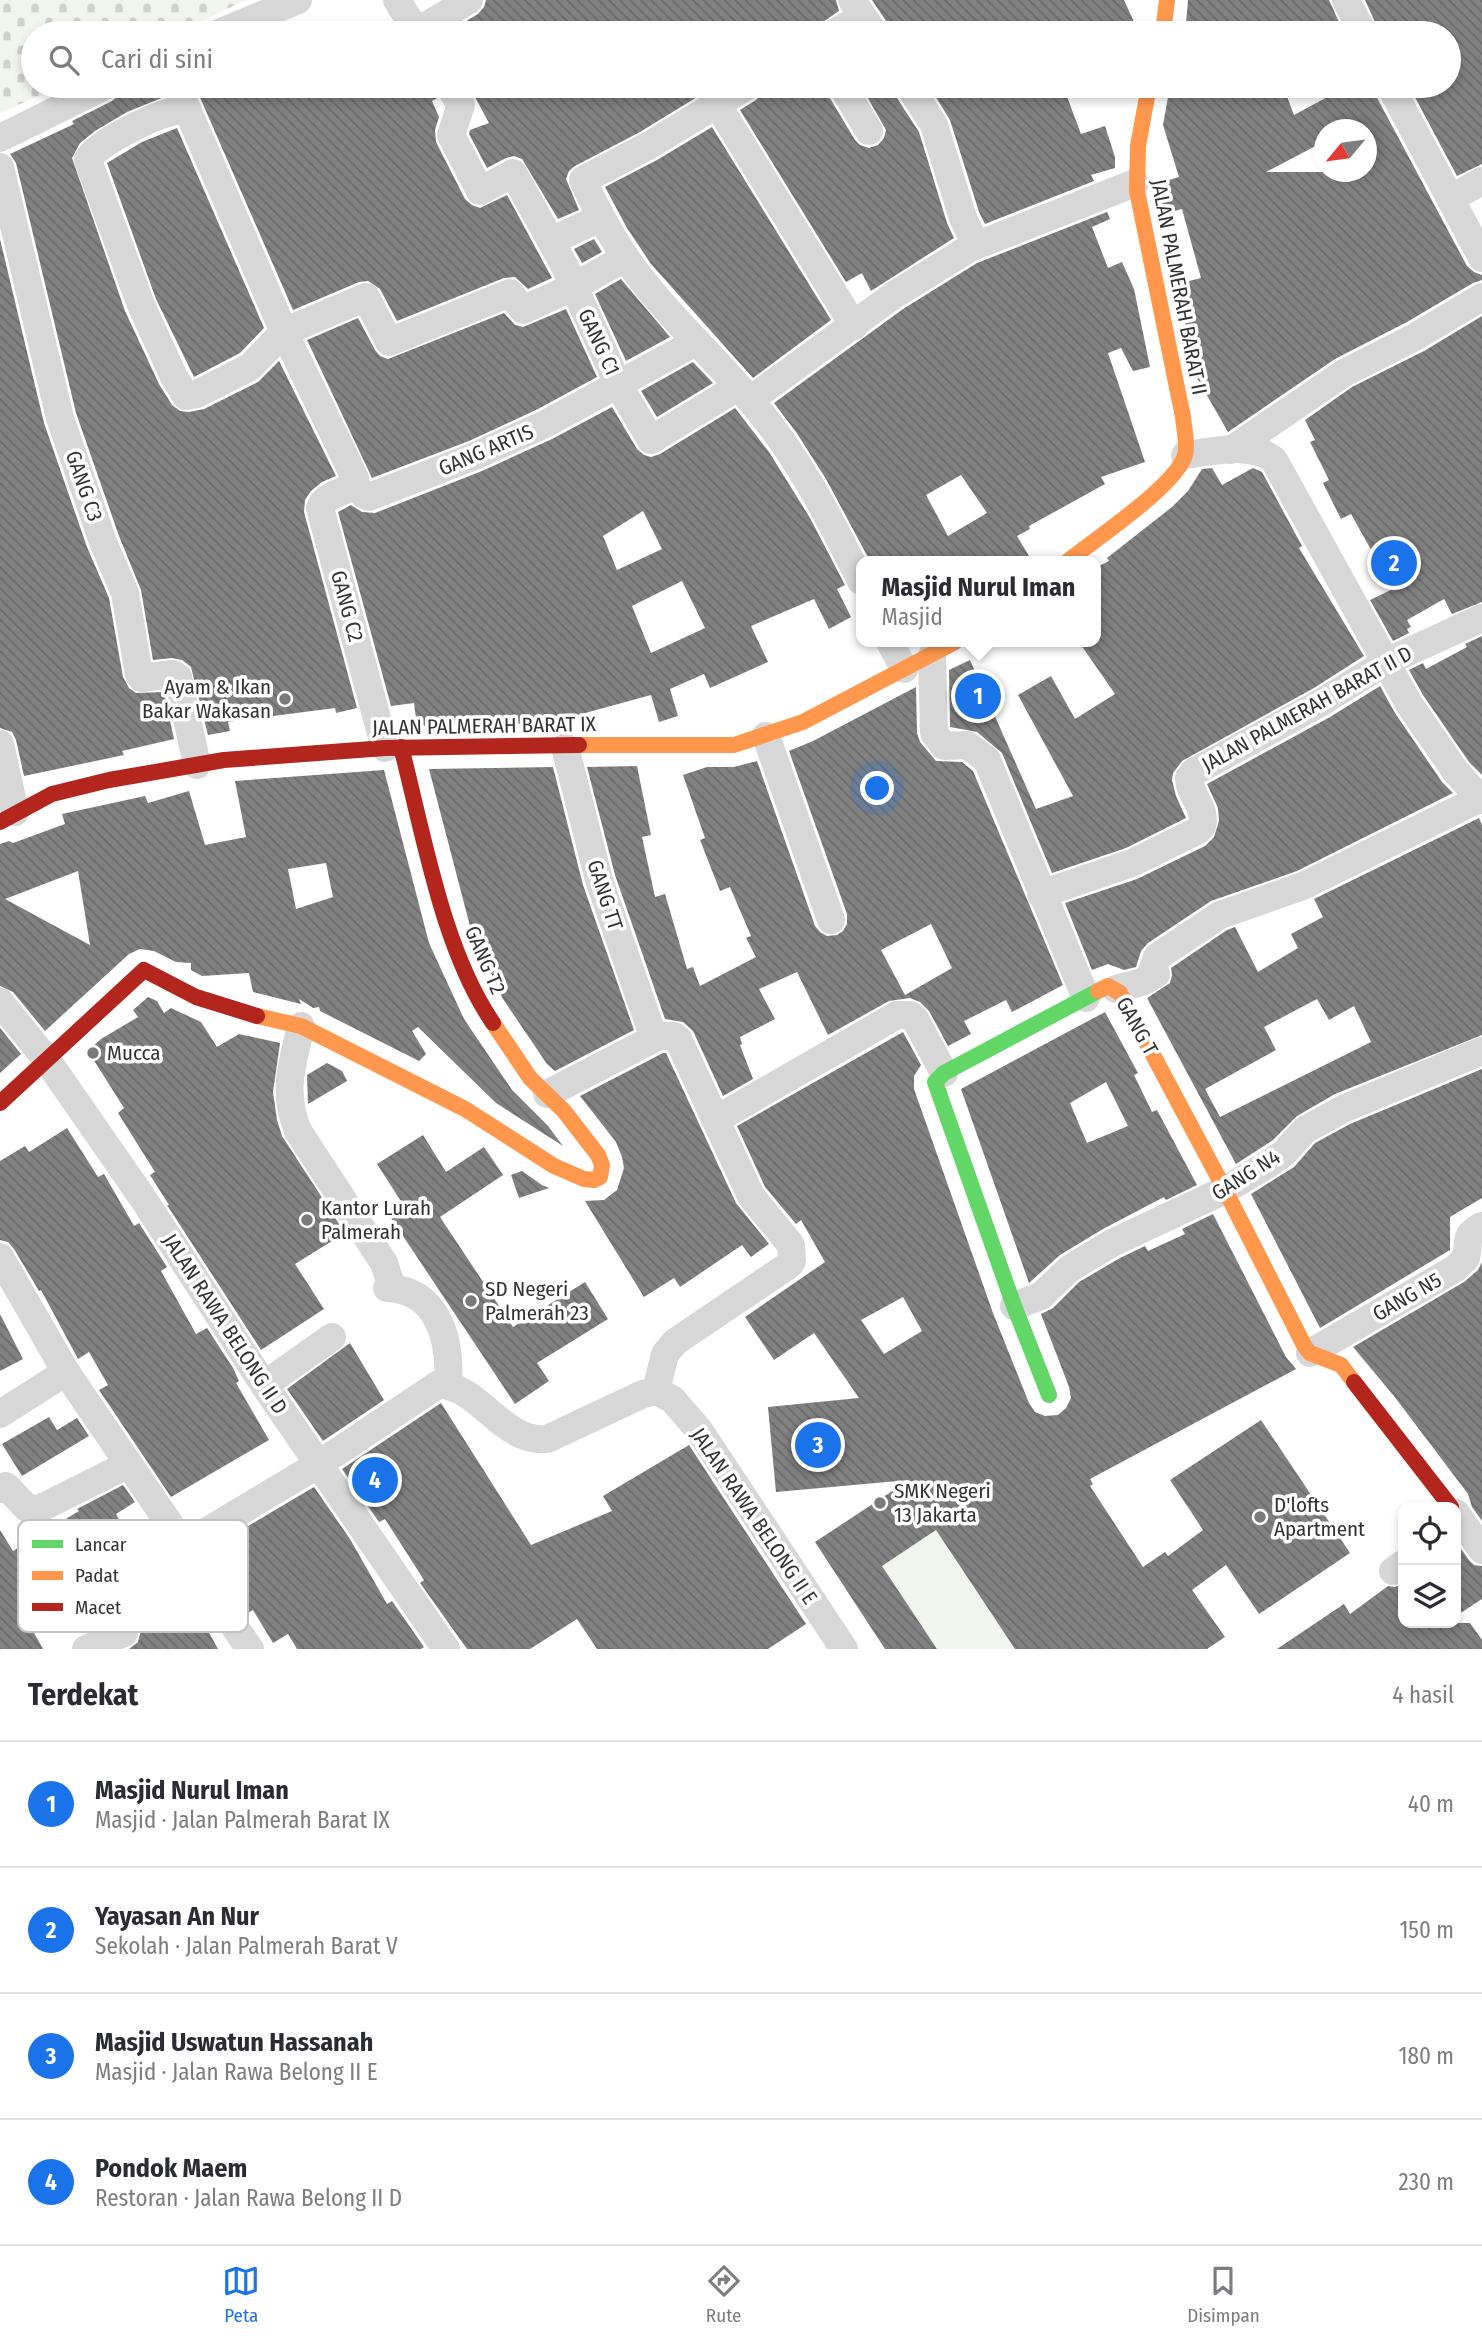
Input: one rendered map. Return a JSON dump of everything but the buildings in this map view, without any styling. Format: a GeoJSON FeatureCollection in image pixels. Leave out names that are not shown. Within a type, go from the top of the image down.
{"type":"FeatureCollection","features":[{"type":"Feature","properties":{"kind":"street"},"geometry":{"type":"LineString","coordinates":[[248,21],[298,0]]}},
{"type":"Feature","properties":{"kind":"street"},"geometry":{"type":"LineString","coordinates":[[397,0],[410,21]]}},
{"type":"Feature","properties":{"kind":"street"},"geometry":{"type":"LineString","coordinates":[[436,21],[469,0]]}},
{"type":"Feature","properties":{"kind":"street"},"geometry":{"type":"LineString","coordinates":[[1164,21],[1167,0]]}},
{"type":"Feature","properties":{"kind":"street"},"geometry":{"type":"LineString","coordinates":[[1346,0],[1357,21]]}},
{"type":"Feature","properties":{"kind":"street"},"geometry":{"type":"LineString","coordinates":[[0,138],[81,98]]}},
{"type":"Feature","properties":{"kind":"street"},"geometry":{"type":"LineString","coordinates":[[183,98],[179,109],[138,124],[88,157],[141,305],[183,394],[189,396],[250,368],[284,332],[366,297],[389,342],[510,293],[523,310],[573,288],[625,258]]}},
{"type":"Feature","properties":{"kind":"street"},"geometry":{"type":"LineString","coordinates":[[183,98],[284,332],[355,478],[354,483]]}},
{"type":"Feature","properties":{"kind":"street","name":"GANG C1"},"geometry":{"type":"LineString","coordinates":[[456,98],[461,106],[451,135],[473,195],[513,173],[551,241],[619,386],[651,440],[744,393]]}},
{"type":"Feature","properties":{"kind":"street"},"geometry":{"type":"LineString","coordinates":[[727,98],[648,146],[583,180],[600,218],[625,258],[696,342],[744,393],[790,452],[829,516],[856,571]]}},
{"type":"Feature","properties":{"kind":"street"},"geometry":{"type":"LineString","coordinates":[[849,98],[869,131]]}},
{"type":"Feature","properties":{"kind":"street"},"geometry":{"type":"LineString","coordinates":[[917,98],[934,125],[963,218],[976,245]]}},
{"type":"Feature","properties":{"kind":"street","name":"JALAN PALMERAH BARAT II"},"geometry":{"type":"LineString","coordinates":[[1147,98],[1135,158],[1135,183],[1183,417],[1185,455]]}},
{"type":"Feature","properties":{"kind":"street"},"geometry":{"type":"LineString","coordinates":[[1396,98],[1482,258]]}},
{"type":"Feature","properties":{"kind":"street"},"geometry":{"type":"LineString","coordinates":[[717,104],[854,326]]}},
{"type":"Feature","properties":{"kind":"street","name":"GANG C3"},"geometry":{"type":"LineString","coordinates":[[0,167],[60,418],[103,542],[125,593],[139,674],[147,679],[173,674],[178,677],[197,765]]}},
{"type":"Feature","properties":{"kind":"street"},"geometry":{"type":"LineString","coordinates":[[1450,199],[1482,181]]}},
{"type":"Feature","properties":{"kind":"street"},"geometry":{"type":"LineString","coordinates":[[744,393],[854,326],[894,295],[976,245],[1135,183]]}},
{"type":"Feature","properties":{"kind":"street"},"geometry":{"type":"LineString","coordinates":[[551,241],[600,218]]}},
{"type":"Feature","properties":{"kind":"street"},"geometry":{"type":"LineString","coordinates":[[1231,450],[1344,373],[1415,338],[1482,297]]}},
{"type":"Feature","properties":{"kind":"street"},"geometry":{"type":"LineString","coordinates":[[619,386],[696,342]]}},
{"type":"Feature","properties":{"kind":"street","name":"GANG ARTIS"},"geometry":{"type":"LineString","coordinates":[[354,483],[363,494],[369,496],[400,486],[533,430],[619,386]]}},
{"type":"Feature","properties":{"kind":"street"},"geometry":{"type":"LineString","coordinates":[[1074,556],[1157,491],[1172,476],[1185,455],[1231,450],[1267,454],[1274,460],[1409,704],[1437,747],[1481,799],[1303,886],[1220,915],[1157,957],[1153,968],[1156,974],[1142,982],[1116,989]]}},
{"type":"Feature","properties":{"kind":"street","name":"GANG C2"},"geometry":{"type":"LineString","coordinates":[[354,483],[348,489],[327,497],[320,508],[393,748]]}},
{"type":"Feature","properties":{"kind":"street","name":"JALAN PALMERAH BARAT II D"},"geometry":{"type":"LineString","coordinates":[[1041,894],[1132,863],[1197,831],[1202,826],[1203,813],[1189,785],[1190,775],[1322,702],[1386,662],[1482,618]]}},
{"type":"Feature","properties":{"kind":"street"},"geometry":{"type":"LineString","coordinates":[[893,647],[904,669]]}},
{"type":"Feature","properties":{"kind":"street"},"geometry":{"type":"LineString","coordinates":[[943,649],[934,733],[944,746],[967,745],[987,760],[1086,998]]}},
{"type":"Feature","properties":{"kind":"street","name":"JALAN PALMERAH BARAT IX"},"geometry":{"type":"LineString","coordinates":[[8,817],[52,794],[109,780],[224,760],[393,748],[734,745],[803,722],[943,649]]}},
{"type":"Feature","properties":{"kind":"street"},"geometry":{"type":"LineString","coordinates":[[766,736],[831,920]]}},
{"type":"Feature","properties":{"kind":"street"},"geometry":{"type":"LineString","coordinates":[[0,744],[8,817]]}},
{"type":"Feature","properties":{"kind":"street","name":"GANG TT"},"geometry":{"type":"LineString","coordinates":[[565,747],[599,880],[651,1030],[659,1036]]}},
{"type":"Feature","properties":{"kind":"street","name":"GANG T2"},"geometry":{"type":"LineString","coordinates":[[301,1026],[465,1110],[538,1158],[572,1175],[590,1180],[600,1177],[603,1165],[598,1155],[564,1111],[530,1078],[484,1010],[450,937],[393,748]]}},
{"type":"Feature","properties":{"kind":"street"},"geometry":{"type":"LineString","coordinates":[[0,1103],[144,970],[196,996],[233,1010],[301,1026],[288,1094],[290,1111],[298,1131],[384,1263],[390,1281],[387,1288],[409,1291],[429,1306],[438,1320],[448,1353],[448,1385]]}},
{"type":"Feature","properties":{"kind":"street","name":"GANG T"},"geometry":{"type":"LineString","coordinates":[[944,1073],[1105,987],[1116,989],[1310,1353]]}},
{"type":"Feature","properties":{"kind":"street","name":"JALAN RAWA BELONG II D"},"geometry":{"type":"LineString","coordinates":[[0,1002],[47,1060],[144,1200],[264,1385],[446,1649]]}},
{"type":"Feature","properties":{"kind":"street"},"geometry":{"type":"LineString","coordinates":[[715,1120],[897,1015],[904,1014],[915,1020],[944,1073],[935,1082],[1014,1306],[1049,1395]]}},
{"type":"Feature","properties":{"kind":"street"},"geometry":{"type":"LineString","coordinates":[[226,1520],[319,1464],[439,1384],[461,1389],[510,1429],[534,1440],[547,1439],[643,1394],[656,1391],[665,1354],[675,1342],[792,1261],[791,1245],[751,1196],[678,1039],[671,1035],[659,1036],[547,1094]]}},
{"type":"Feature","properties":{"kind":"street","name":"GANG N4"},"geometry":{"type":"LineString","coordinates":[[1014,1306],[1041,1296],[1069,1269],[1112,1243],[1225,1190],[1284,1153],[1304,1130],[1343,1109],[1482,1051]]}},
{"type":"Feature","properties":{"kind":"street","name":"GANG N5"},"geometry":{"type":"LineString","coordinates":[[1310,1353],[1456,1268],[1466,1258],[1469,1234],[1482,1226]]}},
{"type":"Feature","properties":{"kind":"street"},"geometry":{"type":"LineString","coordinates":[[0,1257],[65,1371],[167,1520]]}},
{"type":"Feature","properties":{"kind":"street"},"geometry":{"type":"LineString","coordinates":[[264,1385],[332,1337]]}},
{"type":"Feature","properties":{"kind":"street"},"geometry":{"type":"LineString","coordinates":[[1310,1353],[1341,1365],[1446,1502]]}},
{"type":"Feature","properties":{"kind":"street"},"geometry":{"type":"LineString","coordinates":[[0,1414],[65,1371]]}},
{"type":"Feature","properties":{"kind":"street","name":"JALAN RAWA BELONG II E"},"geometry":{"type":"LineString","coordinates":[[656,1391],[671,1399],[699,1430],[844,1649]]}},
{"type":"Feature","properties":{"kind":"street"},"geometry":{"type":"LineString","coordinates":[[0,1489],[6,1486],[27,1508],[39,1509],[129,1464]]}},
{"type":"Feature","properties":{"kind":"street"},"geometry":{"type":"LineString","coordinates":[[1461,1522],[1482,1550]]}},
{"type":"Feature","properties":{"kind":"street"},"geometry":{"type":"LineString","coordinates":[[238,1632],[250,1649]]}},
{"type":"Feature","properties":{"kind":"street"},"geometry":{"type":"LineString","coordinates":[[86,1649],[124,1633]]}},
{"type":"Feature","properties":{"kind":"green space"},"geometry":{"type":"Polygon","coordinates":[[[0,0],[246,0],[201,21],[21,21],[21,98],[34,98],[0,113],[0,0]]]}},
{"type":"Feature","properties":{"kind":"green space"},"geometry":{"type":"Polygon","coordinates":[[[936,1530],[1015,1649],[937,1649],[882,1566],[936,1530]]]}},
{"type":"Feature","properties":{"kind":"traffic: fast"},"geometry":{"type":"LineString","coordinates":[[1049,1395],[1014,1306],[935,1082],[944,1073],[1098,991]]}},
{"type":"Feature","properties":{"kind":"traffic: slow"},"geometry":{"type":"LineString","coordinates":[[1164,21],[1167,0]]}},
{"type":"Feature","properties":{"kind":"traffic: slow"},"geometry":{"type":"LineString","coordinates":[[1075,556],[1167,481],[1179,467],[1186,451],[1183,417],[1137,191],[1138,146],[1147,98]]}},
{"type":"Feature","properties":{"kind":"traffic: slow"},"geometry":{"type":"LineString","coordinates":[[579,745],[734,745],[803,722],[946,647]]}},
{"type":"Feature","properties":{"kind":"traffic: slow"},"geometry":{"type":"LineString","coordinates":[[1098,991],[1108,986],[1120,993],[1305,1347],[1310,1353],[1341,1365],[1354,1382]]}},
{"type":"Feature","properties":{"kind":"traffic: slow"},"geometry":{"type":"LineString","coordinates":[[257,1016],[301,1026],[465,1109],[554,1166],[584,1179],[594,1180],[600,1177],[602,1165],[598,1155],[564,1111],[530,1078],[493,1023]]}},
{"type":"Feature","properties":{"kind":"traffic: jam"},"geometry":{"type":"LineString","coordinates":[[0,822],[52,794],[109,780],[224,760],[385,748],[579,745]]}},
{"type":"Feature","properties":{"kind":"traffic: jam"},"geometry":{"type":"LineString","coordinates":[[401,747],[436,890],[460,961],[493,1023]]}},
{"type":"Feature","properties":{"kind":"traffic: jam"},"geometry":{"type":"LineString","coordinates":[[0,1103],[144,970],[196,997],[257,1016]]}},
{"type":"Feature","properties":{"kind":"traffic: jam"},"geometry":{"type":"LineString","coordinates":[[1354,1382],[1447,1502]]}},
{"type":"Feature","properties":{"kind":"place","name":"Yayasan An Nur"},"geometry":{"type":"Point","coordinates":[1394,563]}},
{"type":"Feature","properties":{"kind":"place","name":"Masjid Nurul Iman"},"geometry":{"type":"Point","coordinates":[978,696]}},
{"type":"Feature","properties":{"kind":"place","name":"Ayam & Ikan Bakar Wakasan"},"geometry":{"type":"Point","coordinates":[285,699]}},
{"type":"Feature","properties":{"kind":"place","name":"Mucca"},"geometry":{"type":"Point","coordinates":[93,1053]}},
{"type":"Feature","properties":{"kind":"place","name":"Kantor Lurah Palmerah"},"geometry":{"type":"Point","coordinates":[307,1220]}},
{"type":"Feature","properties":{"kind":"place","name":"SD Negeri Palmerah 23"},"geometry":{"type":"Point","coordinates":[471,1301]}},
{"type":"Feature","properties":{"kind":"place","name":"Masjid Uswatun Hassanah"},"geometry":{"type":"Point","coordinates":[818,1445]}},
{"type":"Feature","properties":{"kind":"place","name":"Pondok Maem"},"geometry":{"type":"Point","coordinates":[375,1480]}},
{"type":"Feature","properties":{"kind":"place","name":"SMK Negeri 13 Jakarta"},"geometry":{"type":"Point","coordinates":[880,1503]}},
{"type":"Feature","properties":{"kind":"place","name":"D'lofts Apartment"},"geometry":{"type":"Point","coordinates":[1260,1517]}}]}
